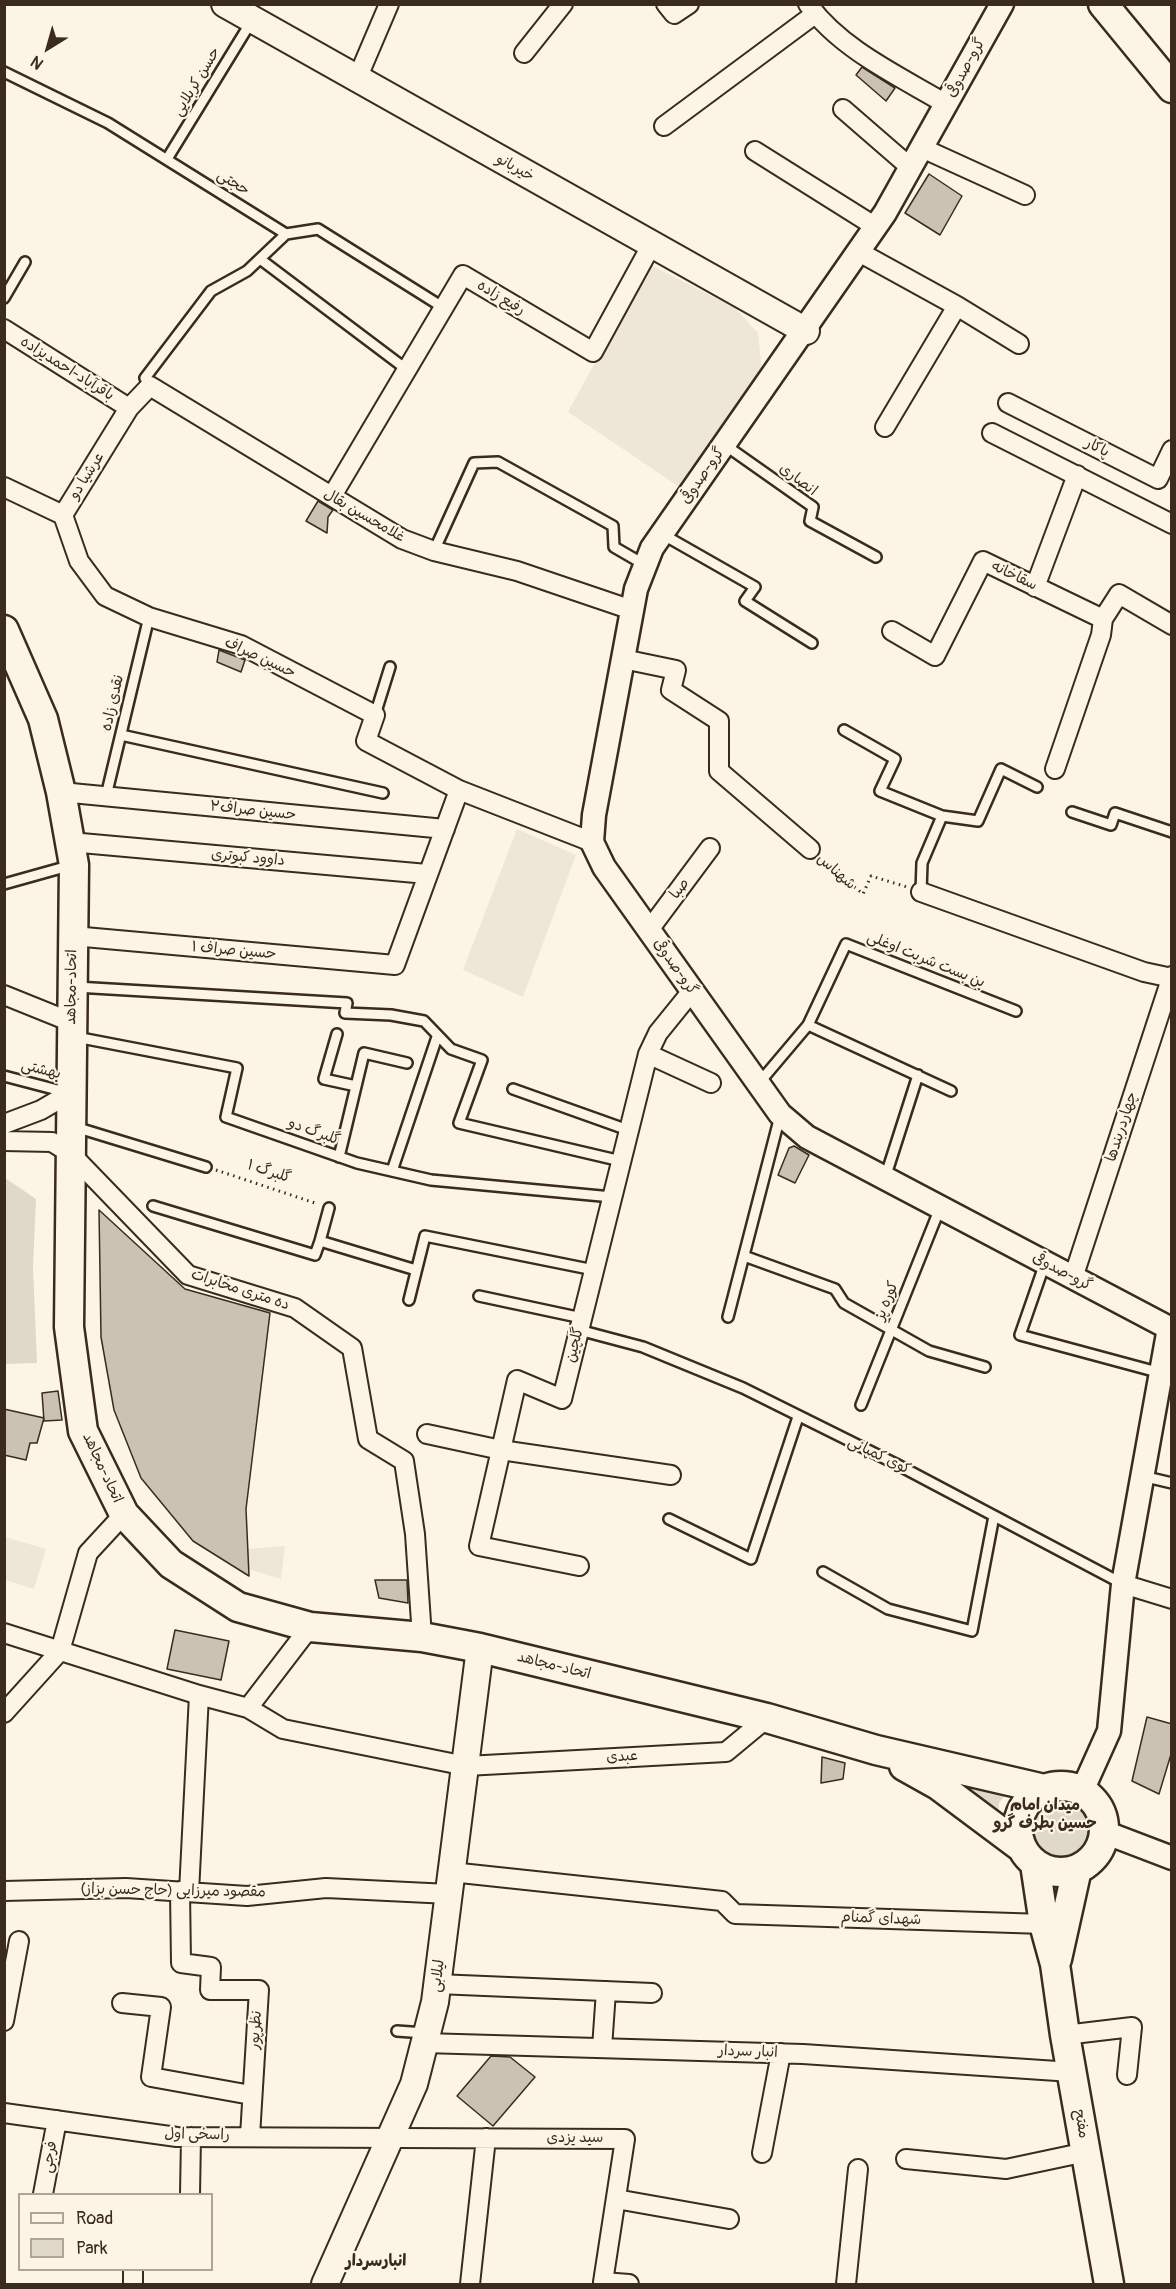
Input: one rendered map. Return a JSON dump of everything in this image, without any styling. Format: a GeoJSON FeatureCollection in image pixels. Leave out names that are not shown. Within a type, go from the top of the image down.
{"type":"FeatureCollection","features":[{"type":"Feature","properties":{"kind":"main road","name":"خیربانو"},"geometry":{"type":"LineString","coordinates":[[225,4],[806,331]]}},
{"type":"Feature","properties":{"kind":"main road"},"geometry":{"type":"LineString","coordinates":[[1103,4],[1172,88]]}},
{"type":"Feature","properties":{"kind":"main road","name":"اتحاد-مجاهد"},"geometry":{"type":"LineString","coordinates":[[4,630],[42,719],[61,792],[72,853],[69,1327],[84,1431],[124,1514],[171,1564],[238,1607],[310,1627],[422,1637],[480,1648],[767,1718],[876,1750]]}},
{"type":"Feature","properties":{"kind":"main road","name":"لیلابی"},"geometry":{"type":"LineString","coordinates":[[325,2284],[414,2084],[426,2038],[437,1984],[480,1648]]}},
{"type":"Feature","properties":{"kind":"main road"},"geometry":{"type":"LineString","coordinates":[[876,1750],[1044,1789]]}},
{"type":"Feature","properties":{"kind":"main road"},"geometry":{"type":"LineString","coordinates":[[876,1750],[938,1785],[1028,1855],[1048,1870],[1062,1872],[1077,1869],[1096,1855],[1104,1832],[1099,1808],[1082,1791],[1057,1786],[1044,1789],[1023,1806],[1018,1819],[1028,1855],[1044,1924],[1056,1964]]}},
{"type":"Feature","properties":{"kind":"main road"},"geometry":{"type":"LineString","coordinates":[[1056,1964],[1077,1869]]}},
{"type":"Feature","properties":{"kind":"main road","name":"مفتح"},"geometry":{"type":"LineString","coordinates":[[1056,1964],[1065,2035],[1109,2284]]}},
{"type":"Feature","properties":{"kind":"street"},"geometry":{"type":"LineString","coordinates":[[357,79],[390,4]]}},
{"type":"Feature","properties":{"kind":"street"},"geometry":{"type":"LineString","coordinates":[[524,53],[563,4]]}},
{"type":"Feature","properties":{"kind":"street"},"geometry":{"type":"LineString","coordinates":[[666,4],[674,14],[688,4]]}},
{"type":"Feature","properties":{"kind":"street","name":"گرو-صدوقی"},"geometry":{"type":"LineString","coordinates":[[1002,4],[876,226],[806,331],[662,534],[645,565],[632,610],[594,815],[592,842],[604,867],[780,1114],[807,1137],[1170,1329],[1123,1584],[1108,1731],[1082,1791]]}},
{"type":"Feature","properties":{"kind":"street"},"geometry":{"type":"LineString","coordinates":[[664,126],[811,9],[821,24],[878,63],[946,104]]}},
{"type":"Feature","properties":{"kind":"street"},"geometry":{"type":"LineString","coordinates":[[843,110],[916,158],[1025,195]]}},
{"type":"Feature","properties":{"kind":"street"},"geometry":{"type":"LineString","coordinates":[[755,151],[876,226]]}},
{"type":"Feature","properties":{"kind":"street","name":"رفیع زاده"},"geometry":{"type":"LineString","coordinates":[[332,496],[463,275],[593,352],[652,244]]}},
{"type":"Feature","properties":{"kind":"street"},"geometry":{"type":"LineString","coordinates":[[859,252],[957,306],[1019,344]]}},
{"type":"Feature","properties":{"kind":"street"},"geometry":{"type":"LineString","coordinates":[[885,427],[957,306]]}},
{"type":"Feature","properties":{"kind":"street","name":"باقرآباد-احمدیزاده"},"geometry":{"type":"LineString","coordinates":[[4,329],[129,408]]}},
{"type":"Feature","properties":{"kind":"street","name":"عرشیا دو"},"geometry":{"type":"LineString","coordinates":[[4,487],[63,515],[129,408],[150,386]]}},
{"type":"Feature","properties":{"kind":"street","name":"غلامحسین بقال"},"geometry":{"type":"LineString","coordinates":[[150,386],[402,539],[434,551],[517,571],[632,610]]}},
{"type":"Feature","properties":{"kind":"street","name":"پاکار"},"geometry":{"type":"LineString","coordinates":[[1008,403],[1158,478],[1172,450]]}},
{"type":"Feature","properties":{"kind":"street"},"geometry":{"type":"LineString","coordinates":[[992,433],[1172,524]]}},
{"type":"Feature","properties":{"kind":"street"},"geometry":{"type":"LineString","coordinates":[[1035,587],[1077,475]]}},
{"type":"Feature","properties":{"kind":"street","name":"حسین صراف"},"geometry":{"type":"LineString","coordinates":[[63,515],[79,561],[105,596],[149,617],[241,645],[375,715]]}},
{"type":"Feature","properties":{"kind":"street","name":"سقاخانه"},"geometry":{"type":"LineString","coordinates":[[892,631],[935,656],[983,561],[1102,619]]}},
{"type":"Feature","properties":{"kind":"street"},"geometry":{"type":"LineString","coordinates":[[1055,770],[1101,635],[1102,619],[1119,594],[1172,625]]}},
{"type":"Feature","properties":{"kind":"street","name":"شهناس"},"geometry":{"type":"LineString","coordinates":[[623,659],[676,670],[671,690],[719,721],[719,771],[810,849]]}},
{"type":"Feature","properties":{"kind":"street"},"geometry":{"type":"LineString","coordinates":[[375,715],[366,741],[459,790],[592,842]]}},
{"type":"Feature","properties":{"kind":"street"},"geometry":{"type":"LineString","coordinates":[[427,874],[459,790]]}},
{"type":"Feature","properties":{"kind":"street","name":"حسین صراف۲"},"geometry":{"type":"LineString","coordinates":[[61,792],[445,829]]}},
{"type":"Feature","properties":{"kind":"street","name":"صبا"},"geometry":{"type":"LineString","coordinates":[[649,930],[710,848]]}},
{"type":"Feature","properties":{"kind":"street","name":"داوود کبوتری"},"geometry":{"type":"LineString","coordinates":[[72,853],[427,874]]}},
{"type":"Feature","properties":{"kind":"street","name":"حسین صراف ۱"},"geometry":{"type":"LineString","coordinates":[[73,936],[395,965],[427,874]]}},
{"type":"Feature","properties":{"kind":"street"},"geometry":{"type":"LineString","coordinates":[[921,892],[1144,972],[1171,977]]}},
{"type":"Feature","properties":{"kind":"street","name":"چهاردربندها"},"geometry":{"type":"LineString","coordinates":[[1073,1278],[1171,977]]}},
{"type":"Feature","properties":{"kind":"street","name":"گلچین"},"geometry":{"type":"LineString","coordinates":[[579,1566],[479,1546],[516,1380],[562,1399],[648,1054],[658,1033],[692,991]]}},
{"type":"Feature","properties":{"kind":"street"},"geometry":{"type":"LineString","coordinates":[[4,995],[71,1029]]}},
{"type":"Feature","properties":{"kind":"street"},"geometry":{"type":"LineString","coordinates":[[648,1054],[711,1083]]}},
{"type":"Feature","properties":{"kind":"street"},"geometry":{"type":"LineString","coordinates":[[4,1124],[41,1110],[70,1093]]}},
{"type":"Feature","properties":{"kind":"street"},"geometry":{"type":"LineString","coordinates":[[4,1141],[52,1142],[70,1154]]}},
{"type":"Feature","properties":{"kind":"street","name":"ده متری مخابرات"},"geometry":{"type":"LineString","coordinates":[[70,1154],[188,1275],[295,1308],[352,1348],[368,1439],[404,1461],[415,1534],[422,1637]]}},
{"type":"Feature","properties":{"kind":"street"},"geometry":{"type":"LineString","coordinates":[[427,1434],[501,1450],[671,1475]]}},
{"type":"Feature","properties":{"kind":"street"},"geometry":{"type":"LineString","coordinates":[[4,1713],[60,1650],[88,1553],[124,1514]]}},
{"type":"Feature","properties":{"kind":"street","name":"کوی کمپانی"},"geometry":{"type":"LineString","coordinates":[[1123,1584],[1172,1599]]}},
{"type":"Feature","properties":{"kind":"street"},"geometry":{"type":"LineString","coordinates":[[248,1708],[310,1627]]}},
{"type":"Feature","properties":{"kind":"street","name":"عبدی"},"geometry":{"type":"LineString","coordinates":[[4,1633],[199,1695],[248,1708],[283,1729],[466,1766],[726,1752],[767,1718]]}},
{"type":"Feature","properties":{"kind":"street"},"geometry":{"type":"LineString","coordinates":[[185,1892],[199,1695]]}},
{"type":"Feature","properties":{"kind":"street"},"geometry":{"type":"LineString","coordinates":[[1104,1832],[1172,1858]]}},
{"type":"Feature","properties":{"kind":"street","name":"مقصود میرزایی (حاج حسن بزاز)"},"geometry":{"type":"LineString","coordinates":[[4,1891],[126,1888],[247,1896],[326,1888],[450,1883],[722,1901]]}},
{"type":"Feature","properties":{"kind":"street","name":"نظرپور"},"geometry":{"type":"LineString","coordinates":[[185,1892],[181,1963],[211,1967],[210,1990],[259,1990],[250,2136]]}},
{"type":"Feature","properties":{"kind":"street","name":"شهدای گمنام"},"geometry":{"type":"LineString","coordinates":[[722,1901],[735,1914],[1044,1924]]}},
{"type":"Feature","properties":{"kind":"street"},"geometry":{"type":"LineString","coordinates":[[4,2021],[19,1941]]}},
{"type":"Feature","properties":{"kind":"street"},"geometry":{"type":"LineString","coordinates":[[437,1984],[652,1994]]}},
{"type":"Feature","properties":{"kind":"street"},"geometry":{"type":"LineString","coordinates":[[602,2048],[606,1991]]}},
{"type":"Feature","properties":{"kind":"street"},"geometry":{"type":"LineString","coordinates":[[122,2003],[161,2007],[151,2077],[251,2095]]}},
{"type":"Feature","properties":{"kind":"street"},"geometry":{"type":"LineString","coordinates":[[1065,2035],[1132,2026],[1127,2075]]}},
{"type":"Feature","properties":{"kind":"street","name":"انبار سردار"},"geometry":{"type":"LineString","coordinates":[[426,2038],[602,2048],[781,2053],[1072,2072]]}},
{"type":"Feature","properties":{"kind":"street"},"geometry":{"type":"LineString","coordinates":[[762,2153],[781,2053]]}},
{"type":"Feature","properties":{"kind":"street","name":"راسخی اول"},"geometry":{"type":"LineString","coordinates":[[4,2113],[191,2137],[390,2137]]}},
{"type":"Feature","properties":{"kind":"street","name":"فرجی"},"geometry":{"type":"LineString","coordinates":[[43,2193],[57,2120]]}},
{"type":"Feature","properties":{"kind":"street"},"geometry":{"type":"LineString","coordinates":[[190,2193],[191,2137]]}},
{"type":"Feature","properties":{"kind":"street","name":"سید یزدی"},"geometry":{"type":"LineString","coordinates":[[390,2137],[625,2139],[603,2282],[629,2284]]}},
{"type":"Feature","properties":{"kind":"street"},"geometry":{"type":"LineString","coordinates":[[470,2284],[486,2138]]}},
{"type":"Feature","properties":{"kind":"street"},"geometry":{"type":"LineString","coordinates":[[906,2159],[1006,2169],[1086,2152]]}},
{"type":"Feature","properties":{"kind":"street"},"geometry":{"type":"LineString","coordinates":[[846,2284],[858,2169]]}},
{"type":"Feature","properties":{"kind":"street"},"geometry":{"type":"LineString","coordinates":[[616,2199],[729,2219]]}},
{"type":"Feature","properties":{"kind":"lane","name":"حسن کربلایی"},"geometry":{"type":"LineString","coordinates":[[167,159],[252,20]]}},
{"type":"Feature","properties":{"kind":"lane","name":"حجتی"},"geometry":{"type":"LineString","coordinates":[[4,72],[108,123],[286,234]]}},
{"type":"Feature","properties":{"kind":"lane"},"geometry":{"type":"LineString","coordinates":[[150,386],[145,378],[211,291],[247,271],[286,234],[318,229],[444,308]]}},
{"type":"Feature","properties":{"kind":"lane"},"geometry":{"type":"LineString","coordinates":[[260,259],[406,369]]}},
{"type":"Feature","properties":{"kind":"lane"},"geometry":{"type":"LineString","coordinates":[[4,298],[26,262]]}},
{"type":"Feature","properties":{"kind":"lane","name":"انصاری"},"geometry":{"type":"LineString","coordinates":[[725,445],[813,507],[810,521],[876,557]]}},
{"type":"Feature","properties":{"kind":"lane"},"geometry":{"type":"LineString","coordinates":[[434,551],[474,463],[498,462],[613,526],[614,547],[645,565]]}},
{"type":"Feature","properties":{"kind":"lane"},"geometry":{"type":"LineString","coordinates":[[662,534],[755,587],[745,601],[812,644]]}},
{"type":"Feature","properties":{"kind":"lane","name":"نقدی زاده"},"geometry":{"type":"LineString","coordinates":[[106,796],[149,617]]}},
{"type":"Feature","properties":{"kind":"lane"},"geometry":{"type":"LineString","coordinates":[[375,715],[390,667]]}},
{"type":"Feature","properties":{"kind":"lane"},"geometry":{"type":"LineString","coordinates":[[844,730],[895,759],[880,791],[942,816],[978,821],[1001,769],[1038,786]]}},
{"type":"Feature","properties":{"kind":"lane"},"geometry":{"type":"LineString","coordinates":[[121,735],[383,793]]}},
{"type":"Feature","properties":{"kind":"lane"},"geometry":{"type":"LineString","coordinates":[[1072,812],[1111,825],[1115,813],[1172,832]]}},
{"type":"Feature","properties":{"kind":"lane"},"geometry":{"type":"LineString","coordinates":[[921,892],[922,863],[942,816]]}},
{"type":"Feature","properties":{"kind":"lane"},"geometry":{"type":"LineString","coordinates":[[4,884],[72,853]]}},
{"type":"Feature","properties":{"kind":"lane","name":"بن بست شربت اوغلی"},"geometry":{"type":"LineString","coordinates":[[759,1084],[808,1025],[846,944],[1016,1011]]}},
{"type":"Feature","properties":{"kind":"lane"},"geometry":{"type":"LineString","coordinates":[[72,987],[347,1003],[345,1013],[391,1015],[424,1021],[451,1049],[482,1060],[459,1123],[621,1161]]}},
{"type":"Feature","properties":{"kind":"lane"},"geometry":{"type":"LineString","coordinates":[[808,1025],[951,1091]]}},
{"type":"Feature","properties":{"kind":"lane","name":"گلبرگ دو"},"geometry":{"type":"LineString","coordinates":[[71,1029],[237,1068],[226,1117],[339,1157],[431,1180],[612,1197]]}},
{"type":"Feature","properties":{"kind":"lane"},"geometry":{"type":"LineString","coordinates":[[337,1034],[324,1079],[356,1086]]}},
{"type":"Feature","properties":{"kind":"lane"},"geometry":{"type":"LineString","coordinates":[[392,1171],[437,1037]]}},
{"type":"Feature","properties":{"kind":"lane"},"geometry":{"type":"LineString","coordinates":[[339,1157],[364,1053],[407,1063]]}},
{"type":"Feature","properties":{"kind":"lane"},"geometry":{"type":"LineString","coordinates":[[885,1178],[918,1075]]}},
{"type":"Feature","properties":{"kind":"lane","name":"بهشتی"},"geometry":{"type":"LineString","coordinates":[[4,1076],[70,1093]]}},
{"type":"Feature","properties":{"kind":"lane"},"geometry":{"type":"LineString","coordinates":[[513,1089],[628,1130]]}},
{"type":"Feature","properties":{"kind":"lane"},"geometry":{"type":"LineString","coordinates":[[728,1317],[780,1114]]}},
{"type":"Feature","properties":{"kind":"lane"},"geometry":{"type":"LineString","coordinates":[[70,1126],[206,1167]]}},
{"type":"Feature","properties":{"kind":"lane"},"geometry":{"type":"LineString","coordinates":[[153,1206],[315,1255],[329,1208]]}},
{"type":"Feature","properties":{"kind":"lane","name":"کوره پز"},"geometry":{"type":"LineString","coordinates":[[861,1405],[940,1208]]}},
{"type":"Feature","properties":{"kind":"lane"},"geometry":{"type":"LineString","coordinates":[[409,1300],[425,1236],[594,1270]]}},
{"type":"Feature","properties":{"kind":"lane"},"geometry":{"type":"LineString","coordinates":[[320,1241],[416,1270]]}},
{"type":"Feature","properties":{"kind":"lane"},"geometry":{"type":"LineString","coordinates":[[744,1256],[835,1289],[844,1303],[929,1351],[985,1367]]}},
{"type":"Feature","properties":{"kind":"lane"},"geometry":{"type":"LineString","coordinates":[[1045,1263],[1020,1335],[1161,1373]]}},
{"type":"Feature","properties":{"kind":"lane","name":"کوی کمپانی"},"geometry":{"type":"LineString","coordinates":[[479,1296],[580,1324],[743,1388],[1123,1584]]}},
{"type":"Feature","properties":{"kind":"lane"},"geometry":{"type":"LineString","coordinates":[[669,1519],[751,1559],[798,1417]]}},
{"type":"Feature","properties":{"kind":"lane"},"geometry":{"type":"LineString","coordinates":[[1143,1476],[1172,1482]]}},
{"type":"Feature","properties":{"kind":"lane"},"geometry":{"type":"LineString","coordinates":[[824,1572],[888,1609],[972,1631],[994,1516]]}},
{"type":"Feature","properties":{"kind":"lane"},"geometry":{"type":"LineString","coordinates":[[397,2031],[426,2038]]}},
{"type":"Feature","properties":{"kind":"path","name":"شهناس"},"geometry":{"type":"LineString","coordinates":[[810,849],[863,894],[871,876],[921,892]]}},
{"type":"Feature","properties":{"kind":"path","name":"گلبرگ ۱"},"geometry":{"type":"LineString","coordinates":[[206,1167],[329,1208]]}},
{"type":"Feature","properties":{"kind":"shaded area"},"geometry":{"type":"Polygon","coordinates":[[[649,264],[735,308],[758,333],[762,371],[690,494],[568,412],[649,264]]]}},
{"type":"Feature","properties":{"kind":"shaded area"},"geometry":{"type":"Polygon","coordinates":[[[517,829],[576,855],[523,997],[463,970],[517,829]]]}},
{"type":"Feature","properties":{"kind":"shaded area"},"geometry":{"type":"Polygon","coordinates":[[[5,1537],[46,1549],[34,1589],[5,1580],[5,1537]]]}},
{"type":"Feature","properties":{"kind":"shaded area"},"geometry":{"type":"Polygon","coordinates":[[[285,1546],[281,1579],[248,1569],[248,1549],[285,1546]]]}},
{"type":"Feature","properties":{"kind":"green space"},"geometry":{"type":"Polygon","coordinates":[[[5,1178],[36,1199],[33,1267],[37,1363],[5,1364],[5,1178]]]}},
{"type":"Feature","properties":{"kind":"green space"},"geometry":{"type":"Polygon","coordinates":[[[943,1771],[1012,1784],[999,1803],[998,1816],[943,1771]]]}},
{"type":"Feature","properties":{"kind":"green space"},"geometry":{"type":"Polygon","coordinates":[[[1059,1797],[1081,1806],[1090,1828],[1081,1850],[1059,1859],[1037,1850],[1028,1828],[1037,1806],[1059,1797]]]}},
{"type":"Feature","properties":{"kind":"building"},"geometry":{"type":"Polygon","coordinates":[[[862,67],[895,88],[886,101],[856,75],[862,67]]]}},
{"type":"Feature","properties":{"kind":"building"},"geometry":{"type":"Polygon","coordinates":[[[929,174],[962,196],[940,235],[905,213],[929,174]]]}},
{"type":"Feature","properties":{"kind":"building"},"geometry":{"type":"Polygon","coordinates":[[[318,501],[333,510],[328,517],[327,533],[306,521],[318,501]]]}},
{"type":"Feature","properties":{"kind":"building"},"geometry":{"type":"Polygon","coordinates":[[[219,650],[245,660],[241,672],[217,662],[219,650]]]}},
{"type":"Feature","properties":{"kind":"building"},"geometry":{"type":"Polygon","coordinates":[[[794,1146],[809,1155],[795,1183],[778,1175],[789,1148],[794,1146]]]}},
{"type":"Feature","properties":{"kind":"building"},"geometry":{"type":"Polygon","coordinates":[[[99,1210],[185,1289],[270,1313],[246,1509],[249,1576],[193,1541],[141,1478],[114,1410],[101,1337],[99,1210]]]}},
{"type":"Feature","properties":{"kind":"building"},"geometry":{"type":"Polygon","coordinates":[[[58,1391],[62,1420],[44,1421],[42,1393],[58,1391]]]}},
{"type":"Feature","properties":{"kind":"building"},"geometry":{"type":"Polygon","coordinates":[[[4,1409],[44,1418],[37,1443],[30,1443],[26,1460],[4,1455],[4,1409]]]}},
{"type":"Feature","properties":{"kind":"building"},"geometry":{"type":"Polygon","coordinates":[[[375,1580],[407,1580],[408,1603],[379,1598],[375,1580]]]}},
{"type":"Feature","properties":{"kind":"building"},"geometry":{"type":"Polygon","coordinates":[[[175,1630],[229,1641],[221,1680],[167,1669],[175,1630]]]}},
{"type":"Feature","properties":{"kind":"building"},"geometry":{"type":"Polygon","coordinates":[[[1147,1717],[1172,1724],[1172,1751],[1159,1794],[1132,1781],[1147,1717]]]}},
{"type":"Feature","properties":{"kind":"building"},"geometry":{"type":"Polygon","coordinates":[[[822,1757],[845,1763],[843,1779],[821,1783],[822,1757]]]}},
{"type":"Feature","properties":{"kind":"building"},"geometry":{"type":"Polygon","coordinates":[[[491,2056],[510,2057],[535,2077],[493,2126],[457,2096],[491,2056]]]}},
{"type":"Feature","properties":{"kind":"district","name":"میدان امام حسین بطرف گرو"},"geometry":{"type":"Point","coordinates":[1045,1815]}},
{"type":"Feature","properties":{"kind":"district","name":"انبارسردار"},"geometry":{"type":"Point","coordinates":[376,2262]}}]}
